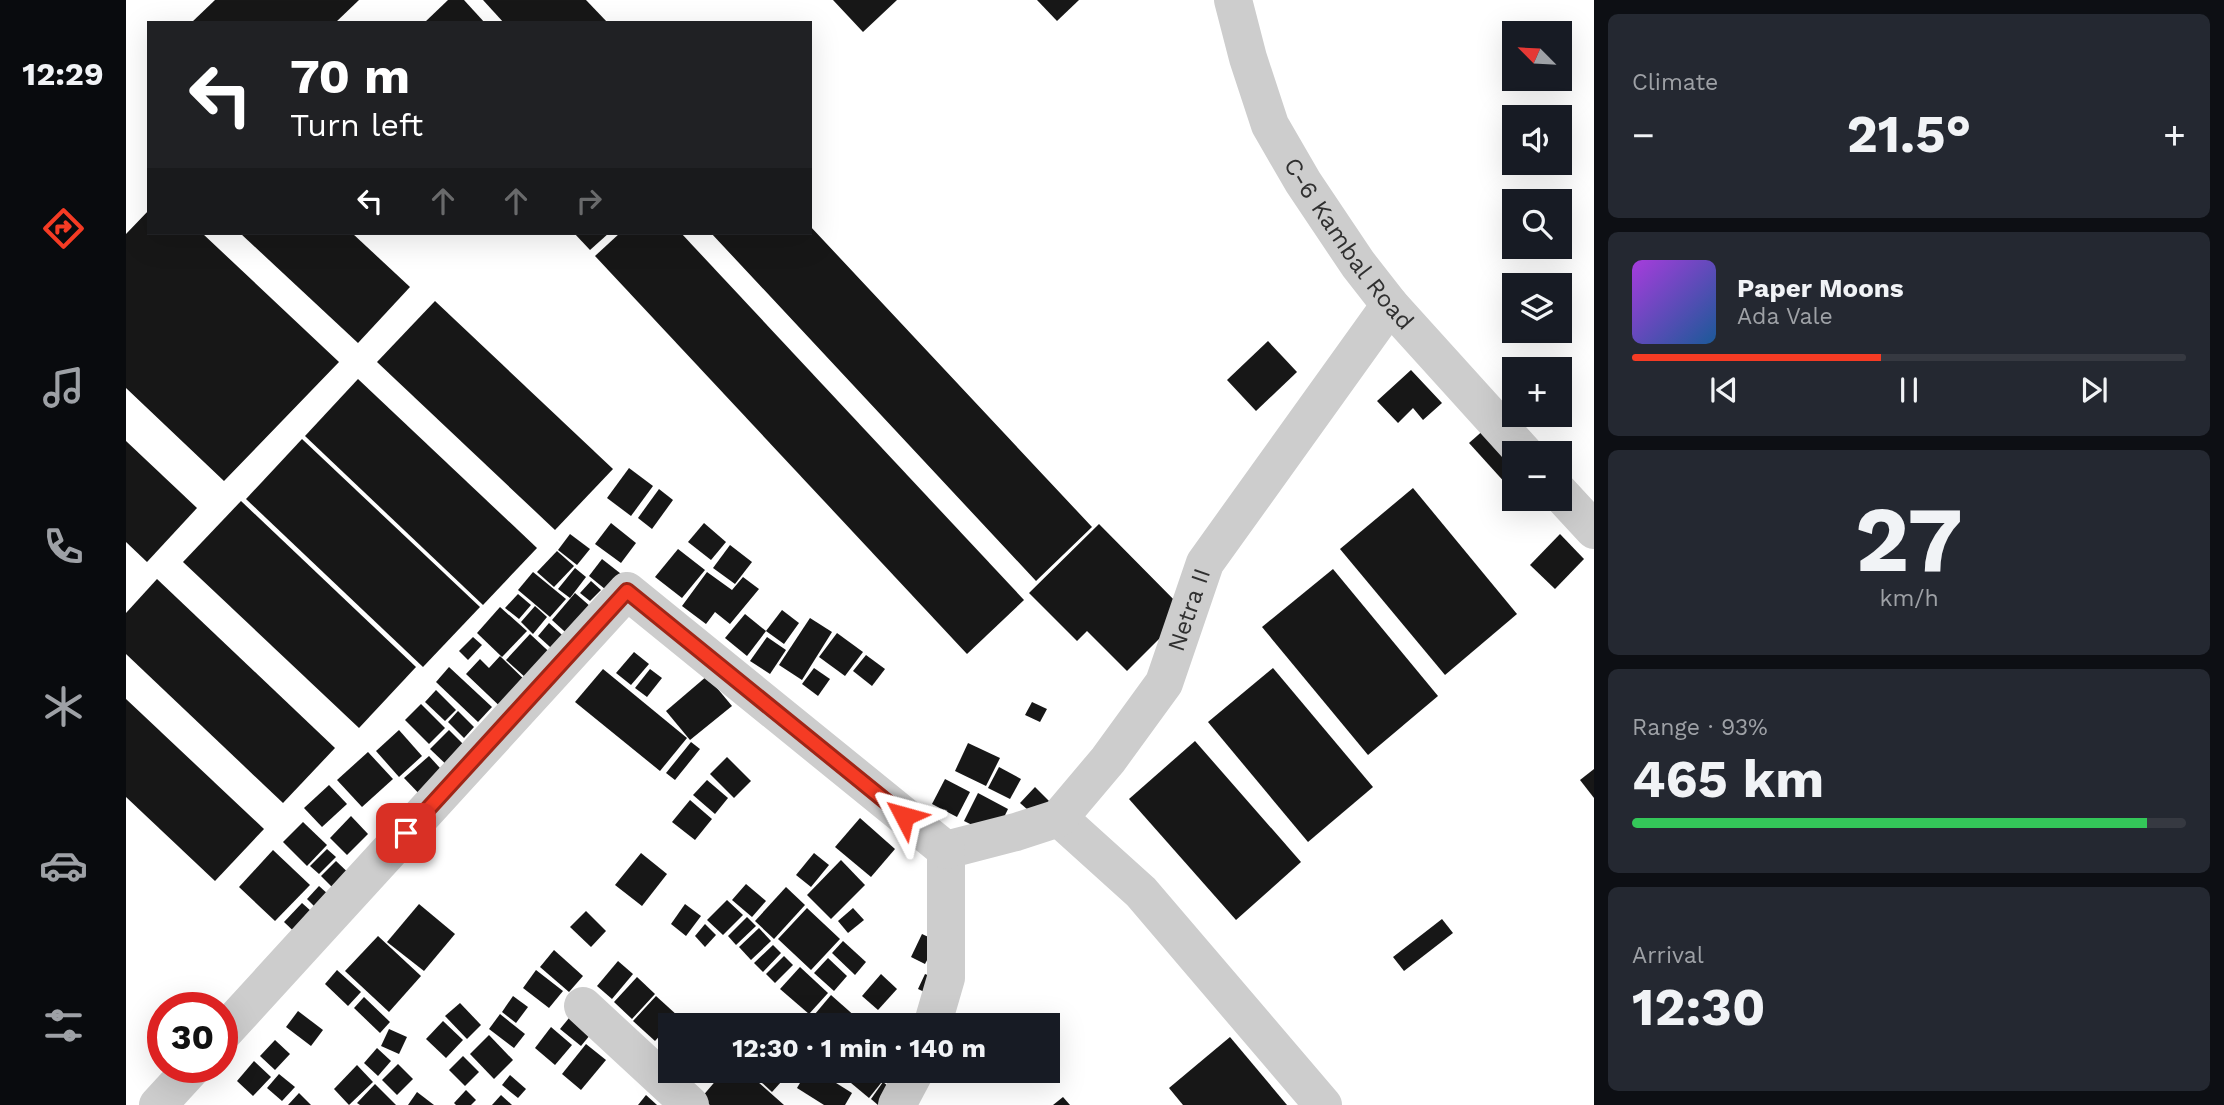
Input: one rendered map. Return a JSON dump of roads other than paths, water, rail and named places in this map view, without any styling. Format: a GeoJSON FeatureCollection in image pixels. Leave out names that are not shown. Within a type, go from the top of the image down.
{"type":"FeatureCollection","features":[{"type":"Feature","properties":{"kind":"street","name":"C-6 Kambal Road"},"geometry":{"type":"LineString","coordinates":[[1233,0],[1270,125],[1303,182],[1358,264],[1390,305],[1513,441]]}},
{"type":"Feature","properties":{"kind":"street","name":"Netra II"},"geometry":{"type":"LineString","coordinates":[[1059,818],[1108,760],[1164,683],[1205,563],[1390,305]]}},
{"type":"Feature","properties":{"kind":"street"},"geometry":{"type":"LineString","coordinates":[[1572,506],[1594,530]]}},
{"type":"Feature","properties":{"kind":"street"},"geometry":{"type":"LineString","coordinates":[[238,1016],[627,591],[946,850]]}},
{"type":"Feature","properties":{"kind":"street"},"geometry":{"type":"LineString","coordinates":[[946,850],[1059,818],[1141,892],[1323,1105]]}},
{"type":"Feature","properties":{"kind":"street"},"geometry":{"type":"LineString","coordinates":[[936,1013],[946,978],[946,850]]}},
{"type":"Feature","properties":{"kind":"street"},"geometry":{"type":"LineString","coordinates":[[583,1006],[686,1104]]}},
{"type":"Feature","properties":{"kind":"street"},"geometry":{"type":"LineString","coordinates":[[158,1105],[178,1083]]}},
{"type":"Feature","properties":{"kind":"street"},"geometry":{"type":"LineString","coordinates":[[897,1105],[909,1083]]}}]}
